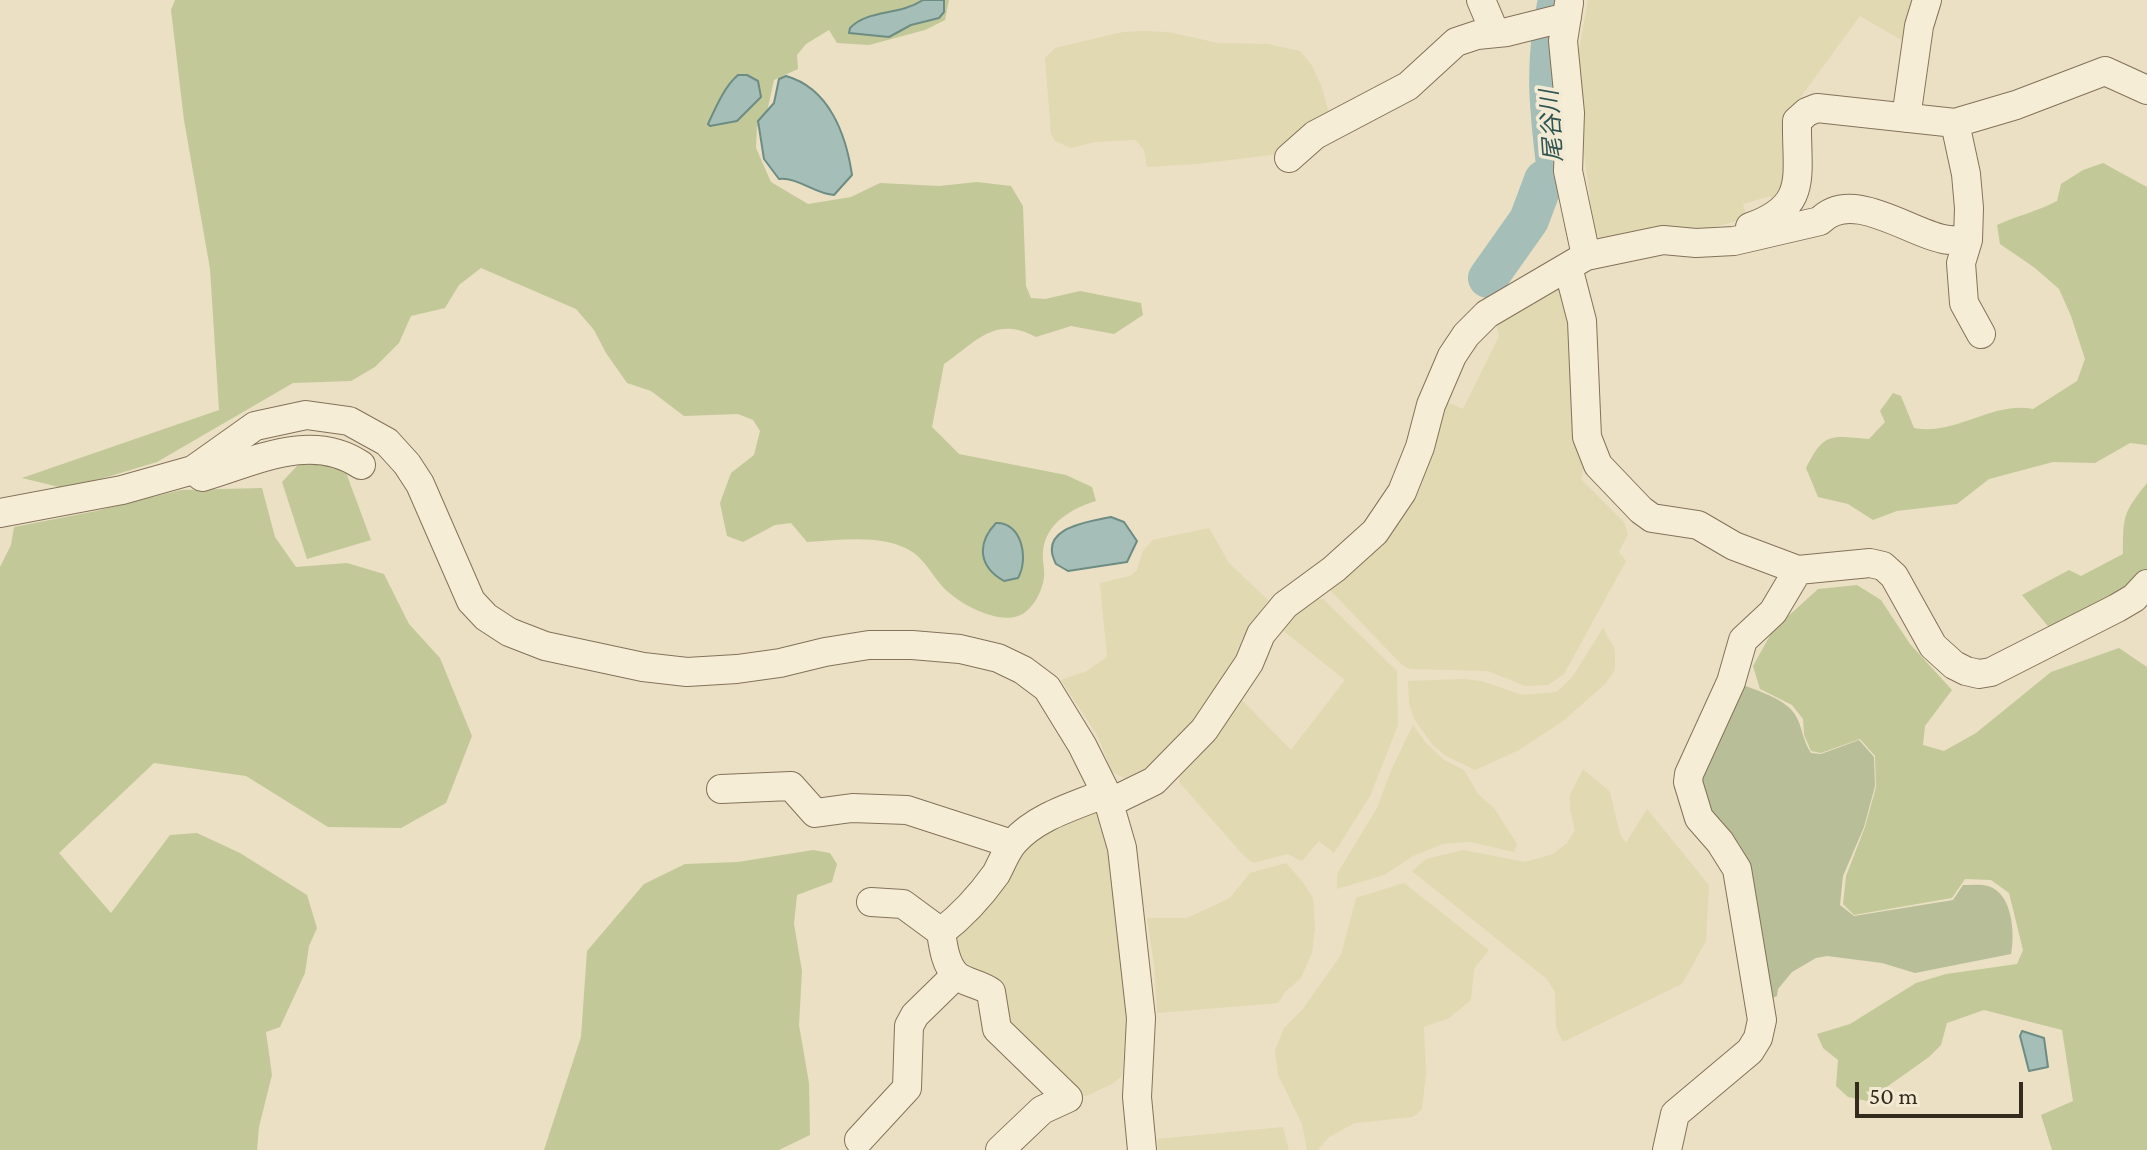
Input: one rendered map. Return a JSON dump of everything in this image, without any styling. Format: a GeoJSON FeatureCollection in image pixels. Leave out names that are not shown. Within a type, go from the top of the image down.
{"type":"FeatureCollection","features":[{"type":"Feature","properties":{"kind":"street"},"geometry":{"type":"LineString","coordinates":[[1481,0],[1495,33]]}},
{"type":"Feature","properties":{"kind":"street"},"geometry":{"type":"LineString","coordinates":[[1906,118],[1919,26],[1927,0]]}},
{"type":"Feature","properties":{"kind":"street"},"geometry":{"type":"LineString","coordinates":[[1289,158],[1315,135],[1408,86],[1456,42],[1568,9],[1563,41],[1570,113],[1568,171],[1582,321],[1587,437],[1598,465],[1641,510],[1652,518],[1698,525],[1734,546],[1798,570],[1870,563],[1883,566],[1894,576],[1933,646],[1954,665],[1979,674],[1991,672],[2117,608],[2134,598],[2147,584]]}},
{"type":"Feature","properties":{"kind":"street"},"geometry":{"type":"LineString","coordinates":[[1716,241],[1779,214],[1790,203],[1795,191],[1797,121],[1817,108],[1955,123],[2016,105],[2105,71],[2147,90]]}},
{"type":"Feature","properties":{"kind":"street"},"geometry":{"type":"LineString","coordinates":[[1955,123],[1966,174],[1969,208],[1968,240],[1961,263],[1964,303],[1981,334]]}},
{"type":"Feature","properties":{"kind":"street"},"geometry":{"type":"LineString","coordinates":[[941,932],[959,919],[995,874],[1012,844],[1026,830],[1050,816],[1154,781],[1204,730],[1249,663],[1261,634],[1285,605],[1334,569],[1375,532],[1402,492],[1420,447],[1431,405],[1452,356],[1466,335],[1487,314],[1577,261],[1663,240],[1696,243],[1734,241],[1820,221],[1828,214],[1862,208],[1944,240],[1968,240]]}},
{"type":"Feature","properties":{"kind":"street"},"geometry":{"type":"LineString","coordinates":[[0,513],[122,490],[193,470],[255,426],[306,415],[349,421],[387,442],[407,464],[426,493],[471,601],[486,617],[509,632],[545,646],[643,667],[687,672],[780,663],[869,645],[960,649],[998,658],[1023,670],[1047,688],[1065,715],[1108,798],[1122,848],[1141,1018],[1137,1097],[1142,1150]]}},
{"type":"Feature","properties":{"kind":"street"},"geometry":{"type":"LineString","coordinates":[[193,470],[202,477],[292,450],[323,449],[345,454],[361,465]]}},
{"type":"Feature","properties":{"kind":"street"},"geometry":{"type":"LineString","coordinates":[[1667,1150],[1675,1114],[1750,1051],[1760,1029],[1762,1020],[1737,869],[1720,842],[1699,818],[1688,782],[1731,682],[1743,640],[1773,612],[1798,570]]}},
{"type":"Feature","properties":{"kind":"street"},"geometry":{"type":"LineString","coordinates":[[721,789],[791,786],[815,813],[852,808],[907,810],[1012,844]]}},
{"type":"Feature","properties":{"kind":"street"},"geometry":{"type":"LineString","coordinates":[[871,902],[903,904],[941,932],[945,956],[956,975],[991,992],[997,1029],[1068,1098],[1042,1110],[1000,1150]]}},
{"type":"Feature","properties":{"kind":"street"},"geometry":{"type":"LineString","coordinates":[[859,1140],[907,1088],[909,1026],[915,1015],[956,975]]}},
{"type":"Feature","properties":{"kind":"shaded area"},"geometry":{"type":"Polygon","coordinates":[[[1588,0],[1916,0],[1905,42],[1860,16],[1797,102],[1788,174],[1775,207],[1770,196],[1743,204],[1747,218],[1697,232],[1608,243],[1595,234],[1582,139],[1579,51],[1588,0]]]}},
{"type":"Feature","properties":{"kind":"shaded area"},"geometry":{"type":"Polygon","coordinates":[[[1123,32],[1168,32],[1218,43],[1268,44],[1300,51],[1311,64],[1321,85],[1330,117],[1279,154],[1197,164],[1147,167],[1144,150],[1136,140],[1095,142],[1071,148],[1055,141],[1051,134],[1045,58],[1055,48],[1123,32]]]}},
{"type":"Feature","properties":{"kind":"shaded area"},"geometry":{"type":"Polygon","coordinates":[[[1564,285],[1584,466],[1581,479],[1624,522],[1628,534],[1619,552],[1626,561],[1564,674],[1548,685],[1525,686],[1488,671],[1410,669],[1401,664],[1330,590],[1392,530],[1419,491],[1445,401],[1463,409],[1499,336],[1496,325],[1564,285]]]}},
{"type":"Feature","properties":{"kind":"shaded area"},"geometry":{"type":"Polygon","coordinates":[[[1209,528],[1229,563],[1268,600],[1242,639],[1227,675],[1202,713],[1157,762],[1125,778],[1112,772],[1097,735],[1061,680],[1087,671],[1107,657],[1100,583],[1130,576],[1137,570],[1143,551],[1153,540],[1209,528]]]}},
{"type":"Feature","properties":{"kind":"shaded area"},"geometry":{"type":"Polygon","coordinates":[[[1312,599],[1323,599],[1397,671],[1398,725],[1370,796],[1334,853],[1319,841],[1302,861],[1287,854],[1253,863],[1179,782],[1180,776],[1208,747],[1242,700],[1291,750],[1345,680],[1281,629],[1312,599]]]}},
{"type":"Feature","properties":{"kind":"shaded area"},"geometry":{"type":"Polygon","coordinates":[[[1603,628],[1615,650],[1615,670],[1605,684],[1563,721],[1519,750],[1475,770],[1446,756],[1432,744],[1414,719],[1409,703],[1408,681],[1463,679],[1482,681],[1522,695],[1557,692],[1573,676],[1603,628]]]}},
{"type":"Feature","properties":{"kind":"shaded area"},"geometry":{"type":"Polygon","coordinates":[[[1413,725],[1444,760],[1464,770],[1478,794],[1494,808],[1517,844],[1514,852],[1470,842],[1443,844],[1413,856],[1384,875],[1337,889],[1337,874],[1377,808],[1413,725]]]}},
{"type":"Feature","properties":{"kind":"shaded area"},"geometry":{"type":"Polygon","coordinates":[[[1583,769],[1610,792],[1620,834],[1626,843],[1647,809],[1709,885],[1706,941],[1682,984],[1563,1042],[1556,1028],[1555,992],[1547,979],[1412,871],[1426,859],[1463,850],[1525,862],[1553,854],[1567,843],[1575,830],[1570,795],[1583,769]]]}},
{"type":"Feature","properties":{"kind":"shaded area"},"geometry":{"type":"Polygon","coordinates":[[[1093,807],[1106,832],[1129,990],[1122,1076],[1086,1096],[1070,1092],[959,964],[951,936],[1027,840],[1093,807]]]}},
{"type":"Feature","properties":{"kind":"shaded area"},"geometry":{"type":"Polygon","coordinates":[[[1286,863],[1313,898],[1315,927],[1312,953],[1301,978],[1278,1003],[1157,1013],[1147,918],[1187,918],[1230,898],[1250,873],[1286,863]]]}},
{"type":"Feature","properties":{"kind":"shaded area"},"geometry":{"type":"Polygon","coordinates":[[[1404,883],[1489,950],[1474,969],[1471,1000],[1449,1018],[1424,1027],[1426,1073],[1422,1109],[1413,1117],[1355,1123],[1329,1137],[1318,1150],[1307,1150],[1302,1124],[1278,1075],[1275,1050],[1284,1028],[1302,1010],[1341,955],[1356,898],[1404,883]]]}},
{"type":"Feature","properties":{"kind":"shaded area"},"geometry":{"type":"Polygon","coordinates":[[[1283,1127],[1289,1150],[1158,1150],[1157,1139],[1283,1127]]]}},
{"type":"Feature","properties":{"kind":"green space"},"geometry":{"type":"Polygon","coordinates":[[[175,0],[949,0],[945,20],[925,30],[869,45],[837,43],[829,30],[806,44],[797,55],[798,69],[774,80],[767,112],[757,127],[756,148],[771,182],[808,204],[851,197],[880,183],[939,186],[977,182],[1011,186],[1023,206],[1026,286],[1031,298],[1045,299],[1080,291],[1141,303],[1143,315],[1114,334],[1071,326],[1036,337],[1022,331],[998,330],[977,340],[944,364],[932,427],[959,454],[1066,475],[1092,487],[1096,501],[1069,513],[1048,534],[1043,553],[1043,582],[1032,605],[1018,616],[988,615],[949,592],[914,553],[890,543],[862,539],[807,542],[791,523],[775,525],[743,542],[727,536],[720,503],[731,473],[754,455],[760,431],[753,420],[738,414],[684,416],[651,391],[627,383],[594,330],[576,309],[481,268],[459,285],[445,308],[411,316],[399,343],[375,367],[351,381],[293,383],[157,462],[67,489],[22,478],[219,410],[210,269],[184,120],[171,10],[175,0]]]}},
{"type":"Feature","properties":{"kind":"green space"},"geometry":{"type":"Polygon","coordinates":[[[2103,163],[2147,187],[2147,445],[2130,443],[2095,463],[2053,462],[1989,479],[1957,504],[1897,511],[1873,520],[1848,504],[1818,497],[1806,468],[1818,447],[1830,438],[1869,439],[1885,422],[1880,411],[1893,393],[1901,396],[1914,428],[1929,429],[2003,410],[2033,409],[2077,381],[2085,359],[2059,289],[2000,244],[1997,225],[2057,201],[2061,184],[2083,170],[2103,163]]]}},
{"type":"Feature","properties":{"kind":"green space"},"geometry":{"type":"Polygon","coordinates":[[[323,456],[341,459],[371,540],[307,559],[282,482],[297,466],[323,456]]]}},
{"type":"Feature","properties":{"kind":"green space"},"geometry":{"type":"Polygon","coordinates":[[[2147,483],[2147,568],[2126,590],[2052,631],[2022,595],[2069,570],[2081,576],[2123,554],[2126,516],[2147,483]]]}},
{"type":"Feature","properties":{"kind":"green space"},"geometry":{"type":"Polygon","coordinates":[[[262,488],[275,537],[296,567],[347,563],[384,574],[409,624],[440,658],[472,736],[446,803],[401,828],[328,827],[246,776],[154,763],[59,853],[111,913],[170,835],[197,833],[240,853],[307,895],[317,928],[309,946],[305,973],[280,1027],[266,1032],[272,1075],[259,1127],[257,1150],[0,1150],[0,567],[11,545],[14,527],[181,490],[262,488]]]}},
{"type":"Feature","properties":{"kind":"green space"},"geometry":{"type":"Polygon","coordinates":[[[1857,585],[1881,600],[1910,644],[1952,690],[1925,726],[1923,745],[1944,751],[1976,733],[2051,672],[2119,648],[2147,667],[2147,1150],[2052,1150],[2041,1115],[2073,1101],[2062,1030],[1984,1010],[1947,1023],[1941,1045],[1929,1057],[1867,1101],[1848,1097],[1836,1086],[1838,1060],[1823,1048],[1817,1034],[1850,1024],[1916,983],[1946,974],[2017,964],[2023,950],[2009,893],[1991,880],[1965,879],[1952,898],[1854,915],[1843,904],[1846,876],[1876,787],[1875,756],[1860,739],[1821,753],[1811,751],[1804,735],[1803,719],[1792,705],[1760,689],[1753,666],[1773,630],[1818,589],[1857,585]]]}},
{"type":"Feature","properties":{"kind":"green space"},"geometry":{"type":"Polygon","coordinates":[[[1739,683],[1785,704],[1798,721],[1811,753],[1821,754],[1859,740],[1874,757],[1875,786],[1864,827],[1843,876],[1840,905],[1854,916],[1953,900],[1963,885],[1988,886],[2003,897],[2007,906],[2013,936],[2011,954],[1915,973],[1882,963],[1827,956],[1816,958],[1792,972],[1778,989],[1777,996],[1768,1000],[1697,776],[1739,683]]]}},
{"type":"Feature","properties":{"kind":"green space"},"geometry":{"type":"Polygon","coordinates":[[[813,850],[830,853],[837,864],[832,882],[797,895],[794,924],[802,971],[799,1025],[809,1083],[810,1135],[779,1150],[544,1150],[581,1037],[587,951],[644,884],[685,864],[738,862],[813,850]]]}},
{"type":"Feature","properties":{"kind":"water"},"geometry":{"type":"Polygon","coordinates":[[[923,0],[944,0],[944,12],[939,18],[911,25],[889,37],[849,33],[857,22],[923,0]]]}},
{"type":"Feature","properties":{"kind":"water"},"geometry":{"type":"Polygon","coordinates":[[[738,75],[747,75],[758,81],[761,97],[737,121],[710,126],[708,124],[721,98],[738,75]]]}},
{"type":"Feature","properties":{"kind":"water"},"geometry":{"type":"Polygon","coordinates":[[[786,76],[814,91],[840,129],[852,175],[834,195],[779,179],[764,159],[758,121],[774,103],[779,79],[786,76]]]}},
{"type":"Feature","properties":{"kind":"water"},"geometry":{"type":"Polygon","coordinates":[[[1111,517],[1124,522],[1137,541],[1127,562],[1068,571],[1056,564],[1053,542],[1059,535],[1078,525],[1111,517]]]}},
{"type":"Feature","properties":{"kind":"water"},"geometry":{"type":"Polygon","coordinates":[[[996,523],[1012,528],[1021,543],[1023,561],[1018,578],[1004,581],[985,562],[985,539],[996,523]]]}},
{"type":"Feature","properties":{"kind":"water"},"geometry":{"type":"Polygon","coordinates":[[[2022,1031],[2044,1038],[2048,1067],[2029,1071],[2020,1036],[2022,1031]]]}},
{"type":"Feature","properties":{"kind":"waterway","name":"尾谷川"},"geometry":{"type":"LineString","coordinates":[[1488,278],[1529,220],[1544,180],[1557,172],[1549,65],[1558,0]]}}]}
